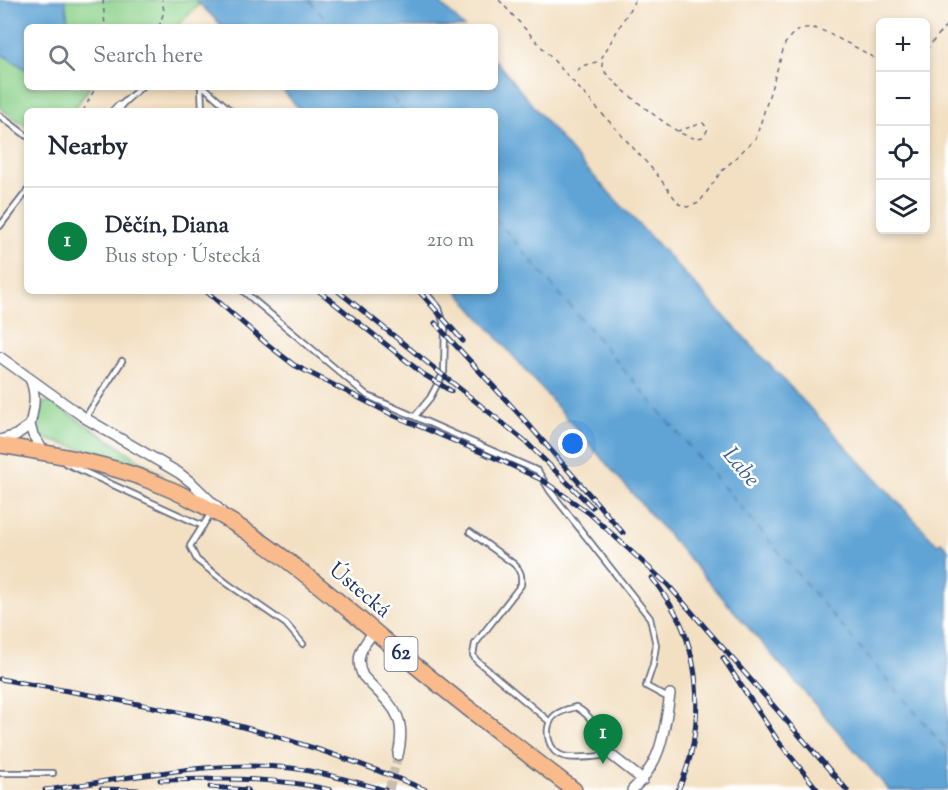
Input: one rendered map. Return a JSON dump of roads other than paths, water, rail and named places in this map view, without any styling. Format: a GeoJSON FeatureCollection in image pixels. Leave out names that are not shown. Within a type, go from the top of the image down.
{"type":"FeatureCollection","features":[{"type":"Feature","properties":{"kind":"main road","name":"Ústecká"},"geometry":{"type":"LineString","coordinates":[[0,442],[138,476],[194,500],[227,518],[290,561],[374,632],[574,790]]}},
{"type":"Feature","properties":{"kind":"street","name":"Ústecká"},"geometry":{"type":"LineString","coordinates":[[0,357],[85,418],[179,473],[227,518]]}},
{"type":"Feature","properties":{"kind":"street"},"geometry":{"type":"LineString","coordinates":[[30,379],[34,389],[35,404],[30,425],[44,453]]}},
{"type":"Feature","properties":{"kind":"street","name":"Ústecká"},"geometry":{"type":"LineString","coordinates":[[0,442],[30,425]]}},
{"type":"Feature","properties":{"kind":"street"},"geometry":{"type":"LineString","coordinates":[[374,632],[358,656],[360,669],[363,676],[398,715],[402,737],[398,755]]}},
{"type":"Feature","properties":{"kind":"street"},"geometry":{"type":"LineString","coordinates":[[632,790],[643,780],[659,751],[670,697]]}},
{"type":"Feature","properties":{"kind":"street"},"geometry":{"type":"LineString","coordinates":[[611,755],[643,780]]}},
{"type":"Feature","properties":{"kind":"lane"},"geometry":{"type":"LineString","coordinates":[[118,108],[138,90]]}},
{"type":"Feature","properties":{"kind":"lane"},"geometry":{"type":"LineString","coordinates":[[202,108],[203,90]]}},
{"type":"Feature","properties":{"kind":"lane"},"geometry":{"type":"LineString","coordinates":[[206,90],[228,108]]}},
{"type":"Feature","properties":{"kind":"lane"},"geometry":{"type":"LineString","coordinates":[[0,116],[24,134]]}},
{"type":"Feature","properties":{"kind":"lane"},"geometry":{"type":"LineString","coordinates":[[0,226],[24,195]]}},
{"type":"Feature","properties":{"kind":"lane"},"geometry":{"type":"LineString","coordinates":[[247,294],[368,396],[538,471],[550,491],[650,618],[656,645],[646,686],[670,697]]}},
{"type":"Feature","properties":{"kind":"lane"},"geometry":{"type":"LineString","coordinates":[[415,416],[430,398],[444,372],[445,328],[439,308],[427,294]]}},
{"type":"Feature","properties":{"kind":"lane"},"geometry":{"type":"LineString","coordinates":[[85,418],[122,361]]}},
{"type":"Feature","properties":{"kind":"lane"},"geometry":{"type":"LineString","coordinates":[[44,453],[203,526]]}},
{"type":"Feature","properties":{"kind":"lane"},"geometry":{"type":"LineString","coordinates":[[213,511],[190,546],[197,560],[286,624],[303,644]]}},
{"type":"Feature","properties":{"kind":"lane"},"geometry":{"type":"LineString","coordinates":[[470,532],[514,564],[522,577],[521,585],[475,644],[473,655],[476,660],[550,722]]}},
{"type":"Feature","properties":{"kind":"lane"},"geometry":{"type":"LineString","coordinates":[[576,707],[588,714],[611,755],[562,756],[554,751],[550,743],[547,732],[551,718],[561,711],[576,707]]}},
{"type":"Feature","properties":{"kind":"lane"},"geometry":{"type":"LineString","coordinates":[[0,773],[53,773]]}},
{"type":"Feature","properties":{"kind":"water"},"geometry":{"type":"Polygon","coordinates":[[[0,0],[65,0],[69,24],[24,24],[24,68],[0,53],[0,0]]]}},
{"type":"Feature","properties":{"kind":"water"},"geometry":{"type":"Polygon","coordinates":[[[196,0],[437,0],[461,24],[220,24],[196,0]]]}},
{"type":"Feature","properties":{"kind":"water","name":"Labe"},"geometry":{"type":"Polygon","coordinates":[[[498,64],[574,155],[937,544],[941,542],[948,549],[948,790],[889,790],[460,294],[498,294],[498,108],[298,108],[283,90],[498,90],[498,64]]]}},
{"type":"Feature","properties":{"kind":"tunnel"},"geometry":{"type":"LineString","coordinates":[[389,790],[398,755]]}},
{"type":"Feature","properties":{"kind":"railway"},"geometry":{"type":"LineString","coordinates":[[209,294],[294,365],[395,416],[542,480],[589,513],[668,585],[847,790]]}},
{"type":"Feature","properties":{"kind":"railway"},"geometry":{"type":"LineString","coordinates":[[323,294],[423,374],[451,391]]}},
{"type":"Feature","properties":{"kind":"railway"},"geometry":{"type":"LineString","coordinates":[[342,294],[525,441],[592,507]]}},
{"type":"Feature","properties":{"kind":"railway"},"geometry":{"type":"LineString","coordinates":[[422,294],[463,341]]}},
{"type":"Feature","properties":{"kind":"railway"},"geometry":{"type":"LineString","coordinates":[[435,323],[528,424],[623,533]]}},
{"type":"Feature","properties":{"kind":"railway"},"geometry":{"type":"LineString","coordinates":[[652,578],[680,622],[694,668],[697,710],[695,731],[686,771],[678,790]]}},
{"type":"Feature","properties":{"kind":"railway"},"geometry":{"type":"LineString","coordinates":[[723,658],[778,741],[818,790]]}},
{"type":"Feature","properties":{"kind":"railway"},"geometry":{"type":"LineString","coordinates":[[0,679],[110,698],[219,721],[324,751],[426,790]]}},
{"type":"Feature","properties":{"kind":"railway"},"geometry":{"type":"LineString","coordinates":[[45,790],[168,772],[260,766],[315,772],[385,790]]}},
{"type":"Feature","properties":{"kind":"railway"},"geometry":{"type":"LineString","coordinates":[[160,780],[267,780],[330,790]]}},
{"type":"Feature","properties":{"kind":"railway"},"geometry":{"type":"LineString","coordinates":[[210,787],[248,790]]}},
{"type":"Feature","properties":{"kind":"railway"},"geometry":{"type":"LineString","coordinates":[[101,789],[138,790]]}},
{"type":"Feature","properties":{"kind":"place","name":"Děčín, Diana"},"geometry":{"type":"Point","coordinates":[603,764]}}]}
